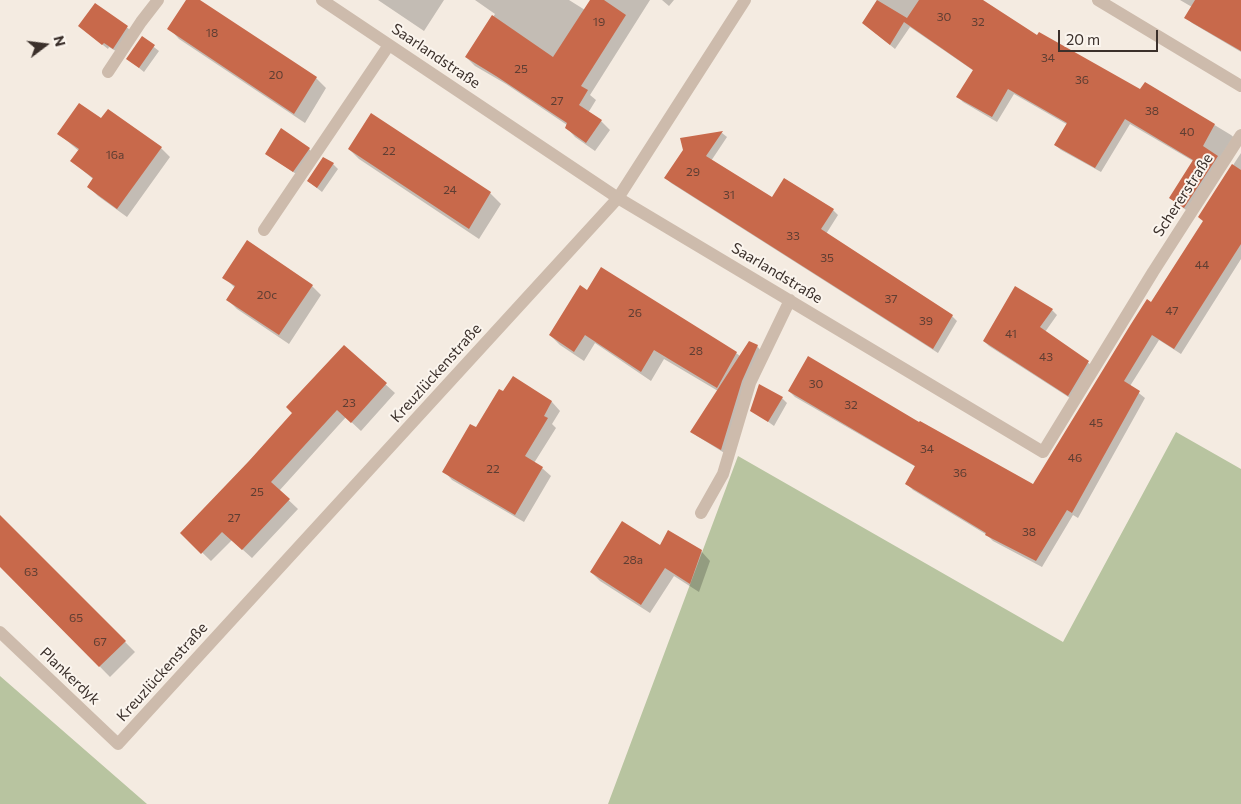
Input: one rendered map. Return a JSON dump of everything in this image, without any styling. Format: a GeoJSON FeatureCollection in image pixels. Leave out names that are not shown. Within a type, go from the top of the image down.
{"type":"FeatureCollection","features":[{"type":"Feature","properties":{"kind":"street"},"geometry":{"type":"LineString","coordinates":[[108,72],[158,0]]}},
{"type":"Feature","properties":{"kind":"street","name":"Saarlandstraße"},"geometry":{"type":"LineString","coordinates":[[322,0],[618,198],[1043,452],[1152,272]]}},
{"type":"Feature","properties":{"kind":"street","name":"Kreuzlückenstraße"},"geometry":{"type":"LineString","coordinates":[[118,744],[618,198],[745,0]]}},
{"type":"Feature","properties":{"kind":"street"},"geometry":{"type":"LineString","coordinates":[[1098,0],[1241,86]]}},
{"type":"Feature","properties":{"kind":"street"},"geometry":{"type":"LineString","coordinates":[[264,230],[390,45]]}},
{"type":"Feature","properties":{"kind":"street","name":"Schererstraße"},"geometry":{"type":"LineString","coordinates":[[1152,272],[1241,135]]}},
{"type":"Feature","properties":{"kind":"street"},"geometry":{"type":"LineString","coordinates":[[701,513],[723,474],[750,383],[790,300]]}},
{"type":"Feature","properties":{"kind":"street","name":"Plankerdyk"},"geometry":{"type":"LineString","coordinates":[[0,632],[118,744]]}},
{"type":"Feature","properties":{"kind":"green space"},"geometry":{"type":"Polygon","coordinates":[[[1176,432],[1241,469],[1241,804],[608,804],[738,456],[1063,642],[1176,432]]]}},
{"type":"Feature","properties":{"kind":"green space"},"geometry":{"type":"Polygon","coordinates":[[[0,676],[147,804],[0,804],[0,676]]]}},
{"type":"Feature","properties":{"kind":"building"},"geometry":{"type":"Polygon","coordinates":[[[186,0],[200,0],[317,77],[294,114],[167,29],[186,0]]]}},
{"type":"Feature","properties":{"kind":"building"},"geometry":{"type":"Polygon","coordinates":[[[590,0],[604,0],[626,15],[581,86],[588,90],[579,105],[602,120],[586,143],[565,128],[567,123],[465,57],[492,15],[553,57],[590,0]]]}},
{"type":"Feature","properties":{"kind":"building"},"geometry":{"type":"Polygon","coordinates":[[[877,0],[907,18],[919,0],[983,0],[1037,35],[1039,32],[1140,89],[1145,82],[1215,124],[1203,146],[1218,156],[1184,208],[1169,198],[1193,160],[1125,119],[1095,168],[1054,145],[1067,123],[1008,89],[992,117],[956,97],[973,70],[904,22],[890,45],[862,23],[877,0]]]}},
{"type":"Feature","properties":{"kind":"building"},"geometry":{"type":"Polygon","coordinates":[[[1195,0],[1241,0],[1241,51],[1184,18],[1195,0]]]}},
{"type":"Feature","properties":{"kind":"building"},"geometry":{"type":"Polygon","coordinates":[[[95,3],[128,26],[113,49],[104,43],[102,45],[78,26],[95,3]]]}},
{"type":"Feature","properties":{"kind":"building"},"geometry":{"type":"Polygon","coordinates":[[[142,36],[155,45],[139,68],[126,59],[142,36]]]}},
{"type":"Feature","properties":{"kind":"building"},"geometry":{"type":"Polygon","coordinates":[[[79,103],[101,118],[108,109],[162,147],[117,209],[87,187],[93,178],[70,161],[79,149],[57,134],[79,103]]]}},
{"type":"Feature","properties":{"kind":"building"},"geometry":{"type":"Polygon","coordinates":[[[371,113],[491,192],[469,229],[348,149],[371,113]]]}},
{"type":"Feature","properties":{"kind":"building"},"geometry":{"type":"Polygon","coordinates":[[[281,128],[310,148],[293,172],[265,154],[281,128]]]}},
{"type":"Feature","properties":{"kind":"building"},"geometry":{"type":"Polygon","coordinates":[[[723,131],[706,156],[772,197],[784,178],[834,209],[821,229],[953,315],[933,349],[664,178],[683,150],[680,138],[723,131]]]}},
{"type":"Feature","properties":{"kind":"building"},"geometry":{"type":"Polygon","coordinates":[[[323,157],[334,163],[317,188],[307,181],[323,157]]]}},
{"type":"Feature","properties":{"kind":"building"},"geometry":{"type":"Polygon","coordinates":[[[1232,164],[1241,170],[1241,244],[1174,349],[1152,335],[1124,381],[1140,391],[1072,513],[1067,510],[1036,561],[985,535],[986,533],[905,484],[915,466],[788,391],[808,356],[919,422],[1033,484],[1147,299],[1151,302],[1203,221],[1198,217],[1232,164]]]}},
{"type":"Feature","properties":{"kind":"building"},"geometry":{"type":"Polygon","coordinates":[[[247,240],[313,285],[279,335],[226,300],[235,286],[222,278],[247,240]]]}},
{"type":"Feature","properties":{"kind":"building"},"geometry":{"type":"Polygon","coordinates":[[[601,267],[737,352],[717,388],[654,350],[641,372],[585,335],[574,352],[549,335],[580,285],[587,290],[601,267]]]}},
{"type":"Feature","properties":{"kind":"building"},"geometry":{"type":"Polygon","coordinates":[[[1015,286],[1053,309],[1040,327],[1089,361],[1068,396],[983,341],[1015,286]]]}},
{"type":"Feature","properties":{"kind":"building"},"geometry":{"type":"Polygon","coordinates":[[[749,341],[758,345],[742,381],[721,450],[690,432],[749,341]]]}},
{"type":"Feature","properties":{"kind":"building"},"geometry":{"type":"Polygon","coordinates":[[[344,345],[387,383],[351,423],[337,410],[271,482],[290,499],[242,550],[222,532],[201,554],[180,533],[292,413],[286,407],[344,345]]]}},
{"type":"Feature","properties":{"kind":"building"},"geometry":{"type":"Polygon","coordinates":[[[513,376],[552,401],[544,416],[548,418],[525,456],[543,467],[515,515],[442,472],[470,424],[476,427],[499,389],[503,391],[513,376]]]}},
{"type":"Feature","properties":{"kind":"building"},"geometry":{"type":"Polygon","coordinates":[[[759,384],[783,397],[768,422],[750,411],[759,384]]]}},
{"type":"Feature","properties":{"kind":"building"},"geometry":{"type":"Polygon","coordinates":[[[0,515],[126,641],[99,667],[0,567],[0,515]]]}},
{"type":"Feature","properties":{"kind":"building"},"geometry":{"type":"Polygon","coordinates":[[[622,521],[660,545],[668,530],[702,550],[690,584],[665,568],[641,605],[590,572],[622,521]]]}}]}
